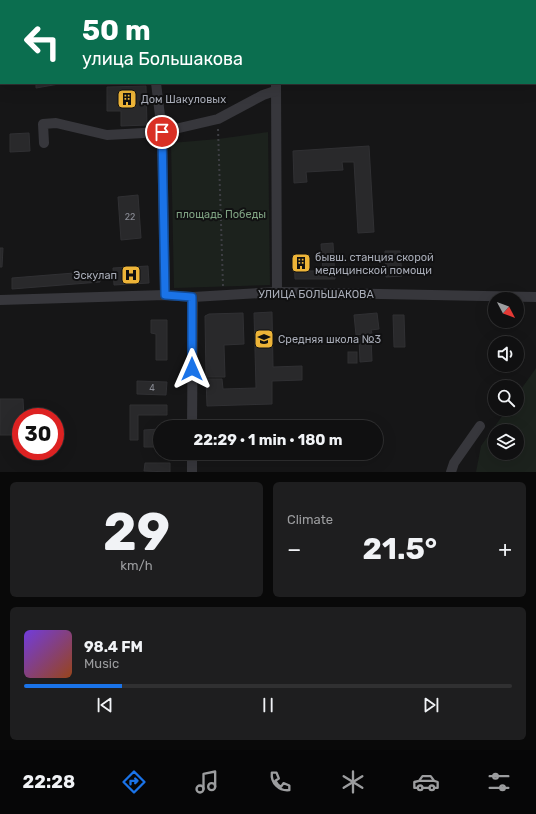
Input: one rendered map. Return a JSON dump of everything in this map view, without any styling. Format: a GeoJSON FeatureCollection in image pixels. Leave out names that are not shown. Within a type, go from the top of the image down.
{"type":"FeatureCollection","features":[{"type":"Feature","properties":{"kind":"street"},"geometry":{"type":"LineString","coordinates":[[156,84],[162,132],[165,295]]}},
{"type":"Feature","properties":{"kind":"street"},"geometry":{"type":"LineString","coordinates":[[44,143],[43,124],[56,123],[107,135],[162,132],[218,120],[276,87]]}},
{"type":"Feature","properties":{"kind":"street"},"geometry":{"type":"LineString","coordinates":[[276,87],[278,184],[277,292]]}},
{"type":"Feature","properties":{"kind":"street","name":"УЛИЦА БОЛЬШАКОВА"},"geometry":{"type":"LineString","coordinates":[[0,300],[165,295],[192,297],[277,292],[536,297]]}},
{"type":"Feature","properties":{"kind":"street"},"geometry":{"type":"LineString","coordinates":[[192,297],[192,420]]}},
{"type":"Feature","properties":{"kind":"street"},"geometry":{"type":"LineString","coordinates":[[451,472],[454,463],[480,426]]}},
{"type":"Feature","properties":{"kind":"street"},"geometry":{"type":"LineString","coordinates":[[192,460],[192,472]]}},
{"type":"Feature","properties":{"kind":"path"},"geometry":{"type":"LineString","coordinates":[[218,120],[224,296]]}},
{"type":"Feature","properties":{"kind":"green space","name":"площадь Победы"},"geometry":{"type":"Polygon","coordinates":[[[268,132],[270,285],[174,288],[171,143],[218,139],[268,132]]]}},
{"type":"Feature","properties":{"kind":"green space"},"geometry":{"type":"Polygon","coordinates":[[[536,368],[536,472],[476,472],[481,446],[488,436],[488,460],[524,460],[524,424],[496,424],[502,416],[524,416],[524,385],[536,368]]]}},
{"type":"Feature","properties":{"kind":"building"},"geometry":{"type":"Polygon","coordinates":[[[36,84],[59,84],[36,88],[36,84]]]}},
{"type":"Feature","properties":{"kind":"building","name":"Дом Шакуловых"},"geometry":{"type":"Polygon","coordinates":[[[146,86],[147,125],[121,126],[121,111],[107,111],[107,87],[146,86]]]}},
{"type":"Feature","properties":{"kind":"building"},"geometry":{"type":"Polygon","coordinates":[[[29,133],[30,151],[10,152],[10,134],[29,133]]]}},
{"type":"Feature","properties":{"kind":"building"},"geometry":{"type":"Polygon","coordinates":[[[369,146],[374,232],[358,233],[354,162],[342,162],[343,170],[306,172],[307,182],[294,183],[293,151],[369,146]]]}},
{"type":"Feature","properties":{"kind":"building"},"geometry":{"type":"Polygon","coordinates":[[[138,195],[141,238],[121,240],[118,197],[138,195]]]}},
{"type":"Feature","properties":{"kind":"building","name":"бывш. станция скорой медицинской помощи"},"geometry":{"type":"Polygon","coordinates":[[[333,243],[335,279],[295,279],[294,256],[307,255],[308,271],[323,271],[321,244],[333,243]]]}},
{"type":"Feature","properties":{"kind":"building"},"geometry":{"type":"Polygon","coordinates":[[[0,248],[3,248],[2,267],[0,267],[0,248]]]}},
{"type":"Feature","properties":{"kind":"building"},"geometry":{"type":"Polygon","coordinates":[[[385,251],[400,251],[402,276],[386,277],[385,251]]]}},
{"type":"Feature","properties":{"kind":"building","name":"Эскулап"},"geometry":{"type":"Polygon","coordinates":[[[148,266],[149,283],[114,285],[113,268],[148,266]]]}},
{"type":"Feature","properties":{"kind":"building"},"geometry":{"type":"Polygon","coordinates":[[[99,271],[100,282],[12,289],[12,278],[99,271]]]}},
{"type":"Feature","properties":{"kind":"building","name":"Средняя школа №3"},"geometry":{"type":"Polygon","coordinates":[[[272,312],[273,367],[302,366],[302,380],[272,381],[272,404],[207,406],[206,379],[222,379],[223,389],[256,388],[254,313],[272,312]]]}},
{"type":"Feature","properties":{"kind":"building"},"geometry":{"type":"Polygon","coordinates":[[[243,313],[244,344],[224,345],[225,377],[206,377],[205,316],[209,314],[243,313]]]}},
{"type":"Feature","properties":{"kind":"building"},"geometry":{"type":"Polygon","coordinates":[[[377,313],[379,329],[371,330],[372,333],[356,335],[354,315],[377,313]]]}},
{"type":"Feature","properties":{"kind":"building"},"geometry":{"type":"Polygon","coordinates":[[[393,315],[404,315],[405,347],[394,347],[393,315]]]}},
{"type":"Feature","properties":{"kind":"building"},"geometry":{"type":"Polygon","coordinates":[[[151,320],[167,320],[167,360],[156,360],[156,334],[151,333],[151,320]]]}},
{"type":"Feature","properties":{"kind":"building"},"geometry":{"type":"Polygon","coordinates":[[[359,337],[371,337],[372,361],[360,362],[359,337]]]}},
{"type":"Feature","properties":{"kind":"building"},"geometry":{"type":"Polygon","coordinates":[[[348,352],[357,352],[357,363],[348,363],[348,352]]]}},
{"type":"Feature","properties":{"kind":"building"},"geometry":{"type":"Polygon","coordinates":[[[137,381],[167,382],[166,395],[137,394],[137,381]]]}},
{"type":"Feature","properties":{"kind":"building"},"geometry":{"type":"Polygon","coordinates":[[[0,399],[23,399],[24,408],[12,408],[12,435],[0,435],[0,399]]]}},
{"type":"Feature","properties":{"kind":"building"},"geometry":{"type":"Polygon","coordinates":[[[130,405],[167,405],[167,415],[138,415],[138,440],[130,440],[130,405]]]}},
{"type":"Feature","properties":{"kind":"building"},"geometry":{"type":"Polygon","coordinates":[[[153,429],[153,447],[144,447],[144,430],[153,429]]]}},
{"type":"Feature","properties":{"kind":"building"},"geometry":{"type":"Polygon","coordinates":[[[145,463],[170,463],[170,472],[144,471],[145,463]]]}},
{"type":"Feature","properties":{"kind":"place","name":"Дом Шакуловых"},"geometry":{"type":"Point","coordinates":[127,99]}},
{"type":"Feature","properties":{"kind":"place","name":"бывш. станция скорой медицинской помощи"},"geometry":{"type":"Point","coordinates":[301,263]}},
{"type":"Feature","properties":{"kind":"place","name":"Эскулап"},"geometry":{"type":"Point","coordinates":[131,275]}},
{"type":"Feature","properties":{"kind":"place","name":"Средняя школа №3"},"geometry":{"type":"Point","coordinates":[264,339]}},
{"type":"Feature","properties":{"kind":"route"},"geometry":{"type":"LineString","coordinates":[[162,132],[165,295],[192,297],[192,369]]}}]}
